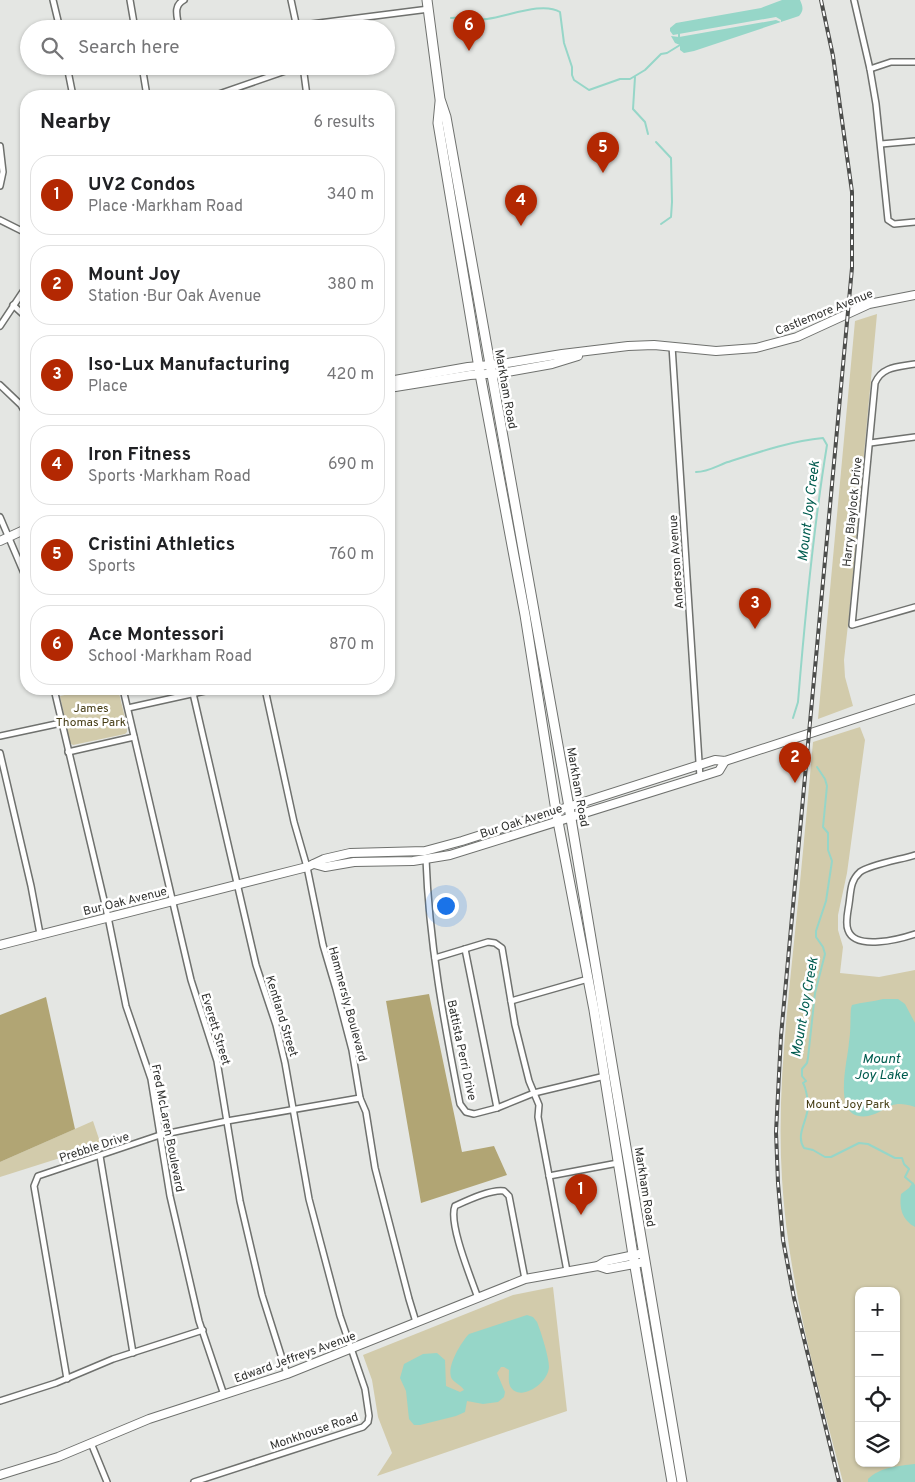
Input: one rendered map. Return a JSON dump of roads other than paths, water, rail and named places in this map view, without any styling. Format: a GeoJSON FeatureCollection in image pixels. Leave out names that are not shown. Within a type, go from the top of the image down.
{"type":"FeatureCollection","features":[{"type":"Feature","properties":{"kind":"main road","name":"Markham Road"},"geometry":{"type":"LineString","coordinates":[[428,5],[440,99],[446,117],[570,812],[609,1075],[618,1163],[672,1482]]}},
{"type":"Feature","properties":{"kind":"main road","name":"Markham Road"},"geometry":{"type":"LineString","coordinates":[[440,99],[438,123],[480,370],[525,615],[558,815],[588,979],[609,1075],[644,1257],[682,1482]]}},
{"type":"Feature","properties":{"kind":"street"},"geometry":{"type":"LineString","coordinates":[[53,0],[58,20]]}},
{"type":"Feature","properties":{"kind":"street"},"geometry":{"type":"LineString","coordinates":[[130,0],[133,20]]}},
{"type":"Feature","properties":{"kind":"street"},"geometry":{"type":"LineString","coordinates":[[179,20],[177,7],[184,0]]}},
{"type":"Feature","properties":{"kind":"street"},"geometry":{"type":"LineString","coordinates":[[291,0],[295,20]]}},
{"type":"Feature","properties":{"kind":"street"},"geometry":{"type":"LineString","coordinates":[[854,0],[870,69],[881,144],[888,220],[894,224],[915,222]]}},
{"type":"Feature","properties":{"kind":"street"},"geometry":{"type":"LineString","coordinates":[[339,20],[428,5]]}},
{"type":"Feature","properties":{"kind":"street"},"geometry":{"type":"LineString","coordinates":[[870,69],[891,62],[915,62]]}},
{"type":"Feature","properties":{"kind":"street"},"geometry":{"type":"LineString","coordinates":[[70,75],[72,90]]}},
{"type":"Feature","properties":{"kind":"street"},"geometry":{"type":"LineString","coordinates":[[144,75],[147,90]]}},
{"type":"Feature","properties":{"kind":"street"},"geometry":{"type":"LineString","coordinates":[[231,90],[275,75]]}},
{"type":"Feature","properties":{"kind":"street"},"geometry":{"type":"LineString","coordinates":[[304,75],[307,90]]}},
{"type":"Feature","properties":{"kind":"street"},"geometry":{"type":"LineString","coordinates":[[881,144],[915,141]]}},
{"type":"Feature","properties":{"kind":"street"},"geometry":{"type":"LineString","coordinates":[[0,146],[4,172],[0,186]]}},
{"type":"Feature","properties":{"kind":"street"},"geometry":{"type":"LineString","coordinates":[[0,220],[20,230]]}},
{"type":"Feature","properties":{"kind":"street"},"geometry":{"type":"LineString","coordinates":[[0,326],[20,295]]}},
{"type":"Feature","properties":{"kind":"street","name":"Castlemore Avenue"},"geometry":{"type":"LineString","coordinates":[[395,380],[490,369],[562,354],[628,346],[672,346],[724,351],[770,346],[810,332],[869,304],[915,295]]}},
{"type":"Feature","properties":{"kind":"street"},"geometry":{"type":"LineString","coordinates":[[13,305],[20,311]]}},
{"type":"Feature","properties":{"kind":"street","name":"Anderson Avenue"},"geometry":{"type":"LineString","coordinates":[[672,346],[700,777]]}},
{"type":"Feature","properties":{"kind":"street","name":"Harry Blaylock Drive"},"geometry":{"type":"LineString","coordinates":[[915,364],[883,371],[878,375],[875,383],[852,625],[915,607]]}},
{"type":"Feature","properties":{"kind":"street","name":"Castlemore Avenue"},"geometry":{"type":"LineString","coordinates":[[395,387],[480,370]]}},
{"type":"Feature","properties":{"kind":"street"},"geometry":{"type":"LineString","coordinates":[[0,384],[20,405]]}},
{"type":"Feature","properties":{"kind":"street"},"geometry":{"type":"LineString","coordinates":[[870,443],[915,437]]}},
{"type":"Feature","properties":{"kind":"street"},"geometry":{"type":"LineString","coordinates":[[0,517],[20,564]]}},
{"type":"Feature","properties":{"kind":"street"},"geometry":{"type":"LineString","coordinates":[[0,541],[20,532]]}},
{"type":"Feature","properties":{"kind":"street","name":"Fred McLaren Boulevard"},"geometry":{"type":"LineString","coordinates":[[55,695],[108,917],[126,1006],[150,1079],[172,1203],[203,1330],[224,1395]]}},
{"type":"Feature","properties":{"kind":"street","name":"Everett Street"},"geometry":{"type":"LineString","coordinates":[[125,695],[191,980],[217,1061],[240,1201],[262,1295],[287,1374]]}},
{"type":"Feature","properties":{"kind":"street"},"geometry":{"type":"LineString","coordinates":[[128,708],[178,695]]}},
{"type":"Feature","properties":{"kind":"street","name":"Kentland Street"},"geometry":{"type":"LineString","coordinates":[[194,695],[256,965],[286,1063],[311,1208],[340,1316],[351,1349]]}},
{"type":"Feature","properties":{"kind":"street","name":"Hammersly Boulevard"},"geometry":{"type":"LineString","coordinates":[[266,695],[294,822],[310,866],[323,945],[352,1050],[360,1098],[366,1112],[377,1177],[416,1322]]}},
{"type":"Feature","properties":{"kind":"street","name":"Bur Oak Avenue"},"geometry":{"type":"LineString","coordinates":[[570,812],[699,765],[715,760],[725,761],[915,699]]}},
{"type":"Feature","properties":{"kind":"street"},"geometry":{"type":"LineString","coordinates":[[0,736],[61,723]]}},
{"type":"Feature","properties":{"kind":"street"},"geometry":{"type":"LineString","coordinates":[[68,752],[134,737]]}},
{"type":"Feature","properties":{"kind":"street"},"geometry":{"type":"LineString","coordinates":[[0,753],[31,886],[40,934]]}},
{"type":"Feature","properties":{"kind":"street","name":"Bur Oak Avenue"},"geometry":{"type":"LineString","coordinates":[[0,945],[310,866],[324,859],[350,853],[400,853],[425,850],[462,841],[700,777],[719,771],[725,761]]}},
{"type":"Feature","properties":{"kind":"street","name":"Bur Oak Avenue"},"geometry":{"type":"LineString","coordinates":[[310,866],[325,867],[354,862],[413,861],[450,855],[558,815]]}},
{"type":"Feature","properties":{"kind":"street"},"geometry":{"type":"LineString","coordinates":[[915,855],[862,871],[852,881],[847,930],[851,936],[862,942],[874,942],[915,934]]}},
{"type":"Feature","properties":{"kind":"street","name":"Battista Perri Drive"},"geometry":{"type":"LineString","coordinates":[[426,859],[435,958],[443,1015],[460,1104],[466,1112],[474,1114],[497,1108],[534,1093],[609,1075]]}},
{"type":"Feature","properties":{"kind":"street"},"geometry":{"type":"LineString","coordinates":[[435,958],[488,942],[496,943],[502,948],[511,1001],[529,1081],[539,1105],[538,1117],[567,1271]]}},
{"type":"Feature","properties":{"kind":"street"},"geometry":{"type":"LineString","coordinates":[[465,949],[497,1108]]}},
{"type":"Feature","properties":{"kind":"street"},"geometry":{"type":"LineString","coordinates":[[511,1001],[588,979]]}},
{"type":"Feature","properties":{"kind":"street","name":"Prebble Drive"},"geometry":{"type":"LineString","coordinates":[[67,1379],[34,1186],[36,1178],[41,1174],[160,1136],[228,1121],[360,1098]]}},
{"type":"Feature","properties":{"kind":"street"},"geometry":{"type":"LineString","coordinates":[[100,1156],[133,1353]]}},
{"type":"Feature","properties":{"kind":"street"},"geometry":{"type":"LineString","coordinates":[[549,1176],[618,1163]]}},
{"type":"Feature","properties":{"kind":"street"},"geometry":{"type":"LineString","coordinates":[[478,1298],[458,1240],[453,1218],[455,1206],[464,1202],[498,1190],[504,1191],[509,1196],[525,1279]]}},
{"type":"Feature","properties":{"kind":"street","name":"Edward Jeffreys Avenue"},"geometry":{"type":"LineString","coordinates":[[0,1475],[58,1457],[149,1419],[287,1374],[525,1279],[598,1266],[606,1261],[634,1260],[644,1257]]}},
{"type":"Feature","properties":{"kind":"street"},"geometry":{"type":"LineString","coordinates":[[0,1401],[203,1330]]}},
{"type":"Feature","properties":{"kind":"street","name":"Monkhouse Road"},"geometry":{"type":"LineString","coordinates":[[194,1482],[362,1428],[366,1425],[369,1416],[365,1390],[351,1349]]}},
{"type":"Feature","properties":{"kind":"street"},"geometry":{"type":"LineString","coordinates":[[91,1443],[107,1482]]}},
{"type":"Feature","properties":{"kind":"water"},"geometry":{"type":"Polygon","coordinates":[[[782,0],[800,0],[802,5],[802,12],[799,16],[781,22],[776,17],[673,35],[670,28],[676,23],[761,8],[782,0]]]}},
{"type":"Feature","properties":{"kind":"water"},"geometry":{"type":"Polygon","coordinates":[[[776,20],[781,22],[684,53],[680,50],[680,45],[675,43],[671,36],[679,37],[776,20]]]}},
{"type":"Feature","properties":{"kind":"water","name":"Mount Joy Lake"},"geometry":{"type":"Polygon","coordinates":[[[883,999],[898,999],[905,1004],[915,1023],[915,1107],[899,1104],[868,1116],[856,1115],[849,1110],[845,1100],[844,1088],[851,1008],[852,1005],[883,999]]]}},
{"type":"Feature","properties":{"kind":"water"},"geometry":{"type":"Polygon","coordinates":[[[913,1182],[915,1185],[915,1227],[904,1217],[901,1204],[901,1194],[913,1182]]]}},
{"type":"Feature","properties":{"kind":"water"},"geometry":{"type":"Polygon","coordinates":[[[527,1315],[533,1317],[537,1322],[549,1363],[544,1380],[539,1385],[526,1392],[514,1391],[509,1384],[509,1370],[501,1367],[497,1373],[505,1392],[504,1397],[498,1402],[483,1404],[467,1401],[465,1412],[456,1416],[414,1425],[409,1419],[406,1391],[400,1378],[404,1364],[423,1354],[437,1353],[445,1360],[446,1386],[460,1392],[464,1390],[452,1379],[450,1374],[452,1362],[462,1342],[469,1334],[527,1315]]]}},
{"type":"Feature","properties":{"kind":"water"},"geometry":{"type":"Polygon","coordinates":[[[915,1464],[915,1482],[868,1482],[868,1479],[878,1472],[900,1466],[915,1464]]]}},
{"type":"Feature","properties":{"kind":"waterway","name":"Mount Joy Creek"},"geometry":{"type":"LineString","coordinates":[[451,18],[487,19],[544,8],[560,12],[564,43],[572,67],[572,75],[574,80],[589,90],[620,79],[630,79],[645,70],[661,54],[667,53],[680,45]]}},
{"type":"Feature","properties":{"kind":"waterway","name":"Mount Joy Creek"},"geometry":{"type":"LineString","coordinates":[[635,77],[633,109],[645,122],[648,134]]}},
{"type":"Feature","properties":{"kind":"waterway","name":"Mount Joy Creek"},"geometry":{"type":"LineString","coordinates":[[656,142],[671,158],[671,217],[661,224]]}},
{"type":"Feature","properties":{"kind":"waterway","name":"Mount Joy Creek"},"geometry":{"type":"LineString","coordinates":[[696,472],[798,442],[823,438],[827,445],[810,573],[798,702],[793,718]]}},
{"type":"Feature","properties":{"kind":"waterway","name":"Mount Joy Creek"},"geometry":{"type":"LineString","coordinates":[[817,767],[827,786],[823,827],[828,833],[828,850],[832,861],[826,901],[816,931],[816,937],[823,947],[825,954],[815,993],[808,1058],[807,1063],[802,1069],[802,1076],[806,1081],[803,1083],[807,1094],[808,1106],[801,1133],[802,1143],[804,1148],[813,1150],[825,1157],[831,1157],[859,1143],[868,1144],[895,1158],[902,1158],[904,1164],[909,1169],[905,1177],[912,1183]]}},
{"type":"Feature","properties":{"kind":"railway"},"geometry":{"type":"LineString","coordinates":[[821,0],[833,56],[852,192],[852,268],[781,1036],[776,1132],[783,1240],[794,1298],[839,1482]]}},
{"type":"Feature","properties":{"kind":"place","name":"Ace Montessori"},"geometry":{"type":"Point","coordinates":[469,51]}},
{"type":"Feature","properties":{"kind":"place","name":"Cristini Athletics"},"geometry":{"type":"Point","coordinates":[603,173]}},
{"type":"Feature","properties":{"kind":"place","name":"Iron Fitness"},"geometry":{"type":"Point","coordinates":[521,226]}},
{"type":"Feature","properties":{"kind":"place","name":"Iso-Lux Manufacturing"},"geometry":{"type":"Point","coordinates":[755,629]}},
{"type":"Feature","properties":{"kind":"place","name":"Mount Joy"},"geometry":{"type":"Point","coordinates":[795,783]}},
{"type":"Feature","properties":{"kind":"place","name":"UV2 Condos"},"geometry":{"type":"Point","coordinates":[581,1215]}},
{"type":"Feature","properties":{"kind":"park label","name":"James Thomas Park"},"geometry":{"type":"Point","coordinates":[91,715]}},
{"type":"Feature","properties":{"kind":"park label","name":"Mount Joy Park"},"geometry":{"type":"Point","coordinates":[848,1104]}}]}
